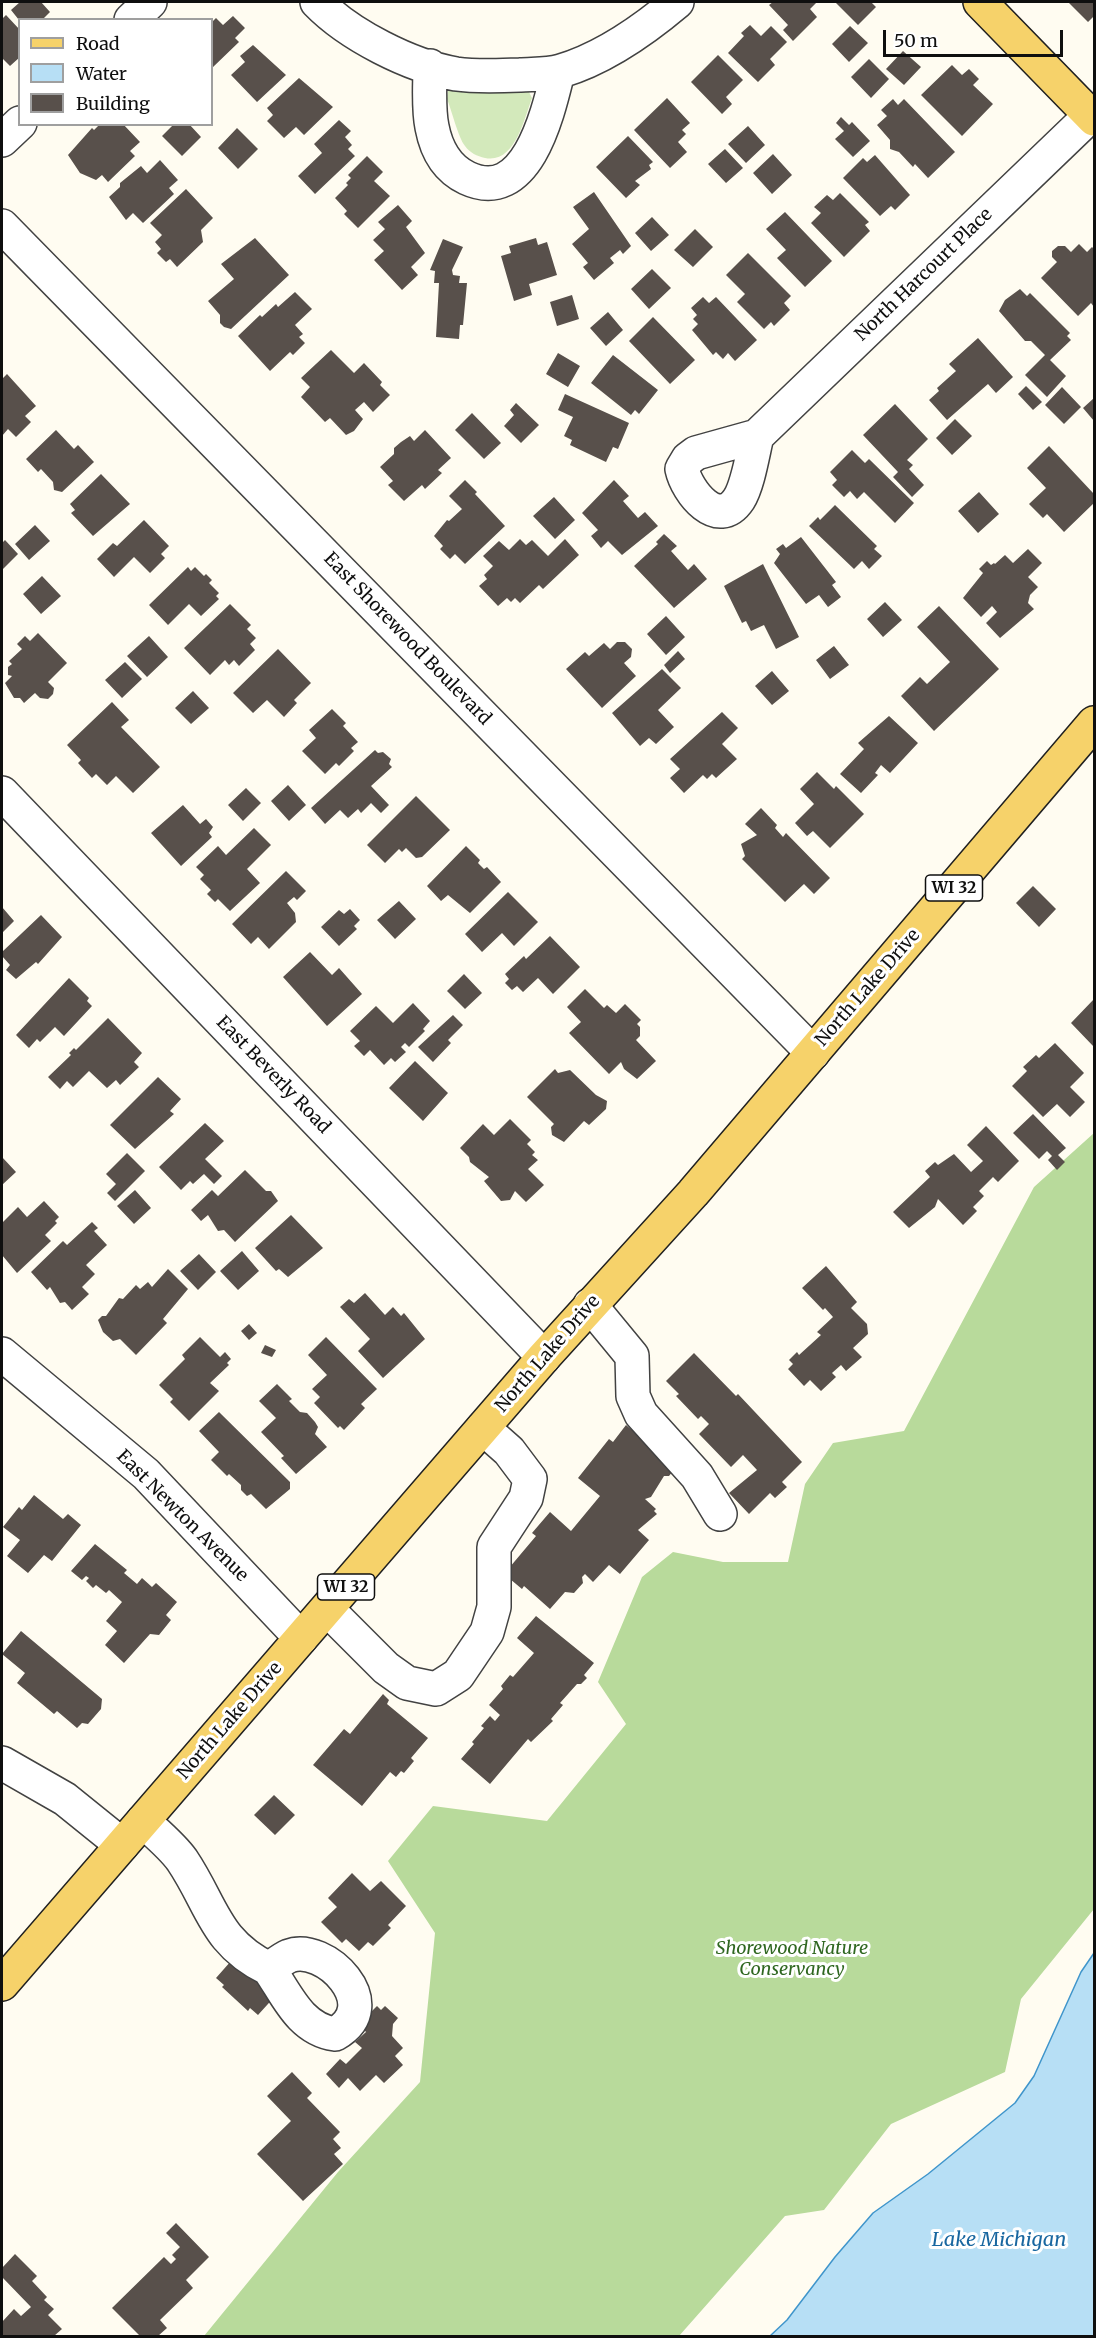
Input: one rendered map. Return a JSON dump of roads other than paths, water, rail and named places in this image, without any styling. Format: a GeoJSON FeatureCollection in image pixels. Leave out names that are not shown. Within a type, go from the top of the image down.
{"type":"FeatureCollection","features":[{"type":"Feature","properties":{"kind":"main road"},"geometry":{"type":"LineString","coordinates":[[980,2],[1093,117]]}},
{"type":"Feature","properties":{"kind":"main road","name":"North Lake Drive"},"geometry":{"type":"LineString","coordinates":[[2,1984],[544,1357],[693,1193],[1095,723]]}},
{"type":"Feature","properties":{"kind":"street"},"geometry":{"type":"LineString","coordinates":[[133,18],[150,2]]}},
{"type":"Feature","properties":{"kind":"street"},"geometry":{"type":"LineString","coordinates":[[317,2],[356,34],[430,66],[456,74],[492,76],[558,72],[584,63],[677,2]]}},
{"type":"Feature","properties":{"kind":"street"},"geometry":{"type":"LineString","coordinates":[[430,66],[431,124],[440,152],[450,167],[476,182],[497,183],[511,177],[519,168],[546,118],[558,72]]}},
{"type":"Feature","properties":{"kind":"street","name":"North Harcourt Place"},"geometry":{"type":"LineString","coordinates":[[757,436],[1093,117]]}},
{"type":"Feature","properties":{"kind":"street"},"geometry":{"type":"LineString","coordinates":[[2,140],[18,125]]}},
{"type":"Feature","properties":{"kind":"street","name":"East Shorewood Boulevard"},"geometry":{"type":"LineString","coordinates":[[2,226],[813,1053]]}},
{"type":"Feature","properties":{"kind":"street","name":"East Beverly Road"},"geometry":{"type":"LineString","coordinates":[[2,793],[544,1357]]}},
{"type":"Feature","properties":{"kind":"street"},"geometry":{"type":"LineString","coordinates":[[590,1305],[632,1356],[633,1396],[641,1414],[697,1476],[720,1514]]}},
{"type":"Feature","properties":{"kind":"street","name":"East Newton Avenue"},"geometry":{"type":"LineString","coordinates":[[2,1353],[146,1474],[301,1638]]}},
{"type":"Feature","properties":{"kind":"street"},"geometry":{"type":"LineString","coordinates":[[327,1610],[386,1668],[407,1683],[436,1689],[458,1675],[487,1632],[494,1607],[494,1547],[526,1498],[530,1479],[509,1450],[483,1428]]}},
{"type":"Feature","properties":{"kind":"street"},"geometry":{"type":"LineString","coordinates":[[2,1763],[65,1799],[122,1845]]}},
{"type":"Feature","properties":{"kind":"street"},"geometry":{"type":"LineString","coordinates":[[143,1821],[181,1859],[218,1927],[234,1946],[251,1960],[269,1969]]}},
{"type":"Feature","properties":{"kind":"water","name":"Lake Michigan"},"geometry":{"type":"Polygon","coordinates":[[[1094,1953],[1094,2336],[770,2336],[787,2320],[835,2257],[873,2213],[928,2174],[1015,2103],[1034,2076],[1081,1972],[1094,1953]]]}},
{"type":"Feature","properties":{"kind":"park label","name":"Shorewood Nature Conservancy"},"geometry":{"type":"Point","coordinates":[792,1959]}}]}
